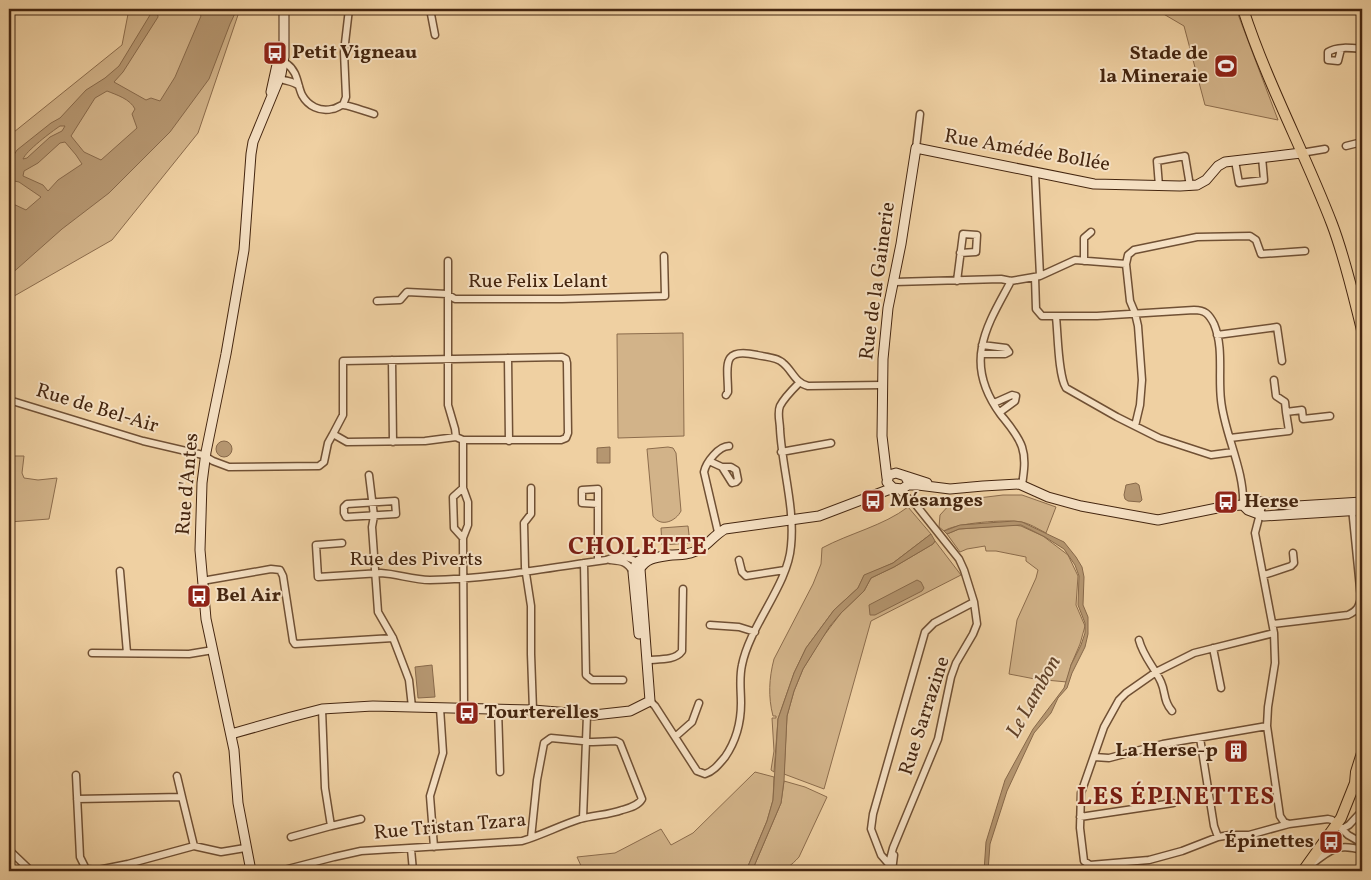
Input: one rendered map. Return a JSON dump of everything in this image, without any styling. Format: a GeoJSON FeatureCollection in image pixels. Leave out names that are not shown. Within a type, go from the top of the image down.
{"type":"FeatureCollection","features":[{"type":"Feature","properties":{"kind":"main road"},"geometry":{"type":"LineString","coordinates":[[1243,9],[1260,58],[1332,224],[1348,274],[1362,330]]}},
{"type":"Feature","properties":{"kind":"main road"},"geometry":{"type":"LineString","coordinates":[[1303,871],[1339,826],[1362,753]]}},
{"type":"Feature","properties":{"kind":"street","name":"Rue d'Antes"},"geometry":{"type":"LineString","coordinates":[[251,871],[245,848],[238,803],[231,734],[203,602],[200,517],[205,457],[226,354],[244,250],[251,154],[269,102],[280,79],[283,64],[284,9]]}},
{"type":"Feature","properties":{"kind":"street"},"geometry":{"type":"LineString","coordinates":[[343,105],[346,96],[344,52],[349,9]]}},
{"type":"Feature","properties":{"kind":"street"},"geometry":{"type":"LineString","coordinates":[[430,9],[435,35]]}},
{"type":"Feature","properties":{"kind":"street","name":"Rue d'Antes"},"geometry":{"type":"LineString","coordinates":[[269,102],[283,39]]}},
{"type":"Feature","properties":{"kind":"street"},"geometry":{"type":"LineString","coordinates":[[1341,49],[1362,49]]}},
{"type":"Feature","properties":{"kind":"street"},"geometry":{"type":"LineString","coordinates":[[299,86],[294,82],[280,79],[275,70],[283,64],[290,65],[298,78],[299,86],[306,100],[318,109],[331,110],[343,105],[374,114]]}},
{"type":"Feature","properties":{"kind":"street","name":"Rue de la Gainerie"},"geometry":{"type":"LineString","coordinates":[[887,479],[882,436],[882,385],[888,308],[894,282],[920,114]]}},
{"type":"Feature","properties":{"kind":"street"},"geometry":{"type":"LineString","coordinates":[[1346,146],[1362,142]]}},
{"type":"Feature","properties":{"kind":"street","name":"Rue Amédée Bollée"},"geometry":{"type":"LineString","coordinates":[[916,148],[1094,184],[1159,186],[1190,186],[1202,183],[1221,164],[1302,153]]}},
{"type":"Feature","properties":{"kind":"street"},"geometry":{"type":"LineString","coordinates":[[1302,153],[1325,149]]}},
{"type":"Feature","properties":{"kind":"street"},"geometry":{"type":"LineString","coordinates":[[1159,186],[1157,161],[1185,156],[1190,186]]}},
{"type":"Feature","properties":{"kind":"street"},"geometry":{"type":"LineString","coordinates":[[1236,161],[1239,183],[1245,183],[1264,180],[1262,157]]}},
{"type":"Feature","properties":{"kind":"street"},"geometry":{"type":"LineString","coordinates":[[1035,172],[1037,312],[1042,316],[1056,317],[1202,310],[1210,316],[1217,335],[1220,354],[1221,401],[1242,486],[1243,505],[1248,510],[1269,516],[1352,507],[1362,502]]}},
{"type":"Feature","properties":{"kind":"street"},"geometry":{"type":"LineString","coordinates":[[1084,260],[1084,238],[1090,232]]}},
{"type":"Feature","properties":{"kind":"street"},"geometry":{"type":"LineString","coordinates":[[1135,426],[1140,405],[1142,380],[1135,313],[1130,301],[1126,264],[1131,252],[1140,248],[1208,236],[1250,236],[1256,240],[1261,254],[1305,251]]}},
{"type":"Feature","properties":{"kind":"street"},"geometry":{"type":"LineString","coordinates":[[957,281],[960,253]]}},
{"type":"Feature","properties":{"kind":"street","name":"Rue Felix Lelant"},"geometry":{"type":"LineString","coordinates":[[378,301],[400,300],[407,292],[447,294],[455,299],[562,299],[665,296],[664,256]]}},
{"type":"Feature","properties":{"kind":"street"},"geometry":{"type":"LineString","coordinates":[[894,282],[1001,279],[1011,281],[1038,277],[1070,262],[1084,260],[1126,264]]}},
{"type":"Feature","properties":{"kind":"street"},"geometry":{"type":"LineString","coordinates":[[448,261],[448,405],[459,439],[463,488],[468,502],[468,525],[463,538],[464,708]]}},
{"type":"Feature","properties":{"kind":"street"},"geometry":{"type":"LineString","coordinates":[[1011,281],[988,328],[981,354],[983,379],[994,403],[1022,447],[1024,459],[1022,485]]}},
{"type":"Feature","properties":{"kind":"street"},"geometry":{"type":"LineString","coordinates":[[1056,317],[1065,387],[1098,407],[1159,438],[1211,455],[1233,452]]}},
{"type":"Feature","properties":{"kind":"street"},"geometry":{"type":"LineString","coordinates":[[1217,335],[1277,327],[1282,361]]}},
{"type":"Feature","properties":{"kind":"street"},"geometry":{"type":"LineString","coordinates":[[981,354],[1005,354],[1009,352],[1006,348],[982,345]]}},
{"type":"Feature","properties":{"kind":"street"},"geometry":{"type":"LineString","coordinates":[[726,395],[728,392],[726,372],[728,362],[733,355],[740,352],[780,361],[800,383],[808,386],[882,385]]}},
{"type":"Feature","properties":{"kind":"street"},"geometry":{"type":"LineString","coordinates":[[562,357],[566,359],[568,433],[566,438],[561,440],[509,441],[459,439],[347,442],[333,434],[343,415],[343,360],[508,358],[562,357]]}},
{"type":"Feature","properties":{"kind":"street"},"geometry":{"type":"LineString","coordinates":[[508,358],[509,441]]}},
{"type":"Feature","properties":{"kind":"street"},"geometry":{"type":"LineString","coordinates":[[392,360],[393,442]]}},
{"type":"Feature","properties":{"kind":"street"},"geometry":{"type":"LineString","coordinates":[[1230,438],[1289,431],[1285,402],[1276,396],[1274,380]]}},
{"type":"Feature","properties":{"kind":"street"},"geometry":{"type":"LineString","coordinates":[[636,566],[640,575],[650,702],[655,706],[694,767],[701,774],[709,773],[720,762],[731,745],[737,730],[741,704],[740,674],[744,656],[785,570],[791,546],[791,520],[781,452],[779,409],[800,383]]}},
{"type":"Feature","properties":{"kind":"street"},"geometry":{"type":"LineString","coordinates":[[994,403],[1012,395],[1016,396],[1015,400],[1000,412]]}},
{"type":"Feature","properties":{"kind":"street","name":"Rue de Bel-Air"},"geometry":{"type":"LineString","coordinates":[[9,400],[238,468],[319,466],[324,462],[328,443],[333,434]]}},
{"type":"Feature","properties":{"kind":"street"},"geometry":{"type":"LineString","coordinates":[[1286,412],[1302,410],[1303,419],[1330,416]]}},
{"type":"Feature","properties":{"kind":"street"},"geometry":{"type":"LineString","coordinates":[[781,452],[831,443]]}},
{"type":"Feature","properties":{"kind":"street"},"geometry":{"type":"LineString","coordinates":[[718,532],[704,472],[709,461],[722,447],[729,446]]}},
{"type":"Feature","properties":{"kind":"street","name":"Rue de la Gainerie"},"geometry":{"type":"LineString","coordinates":[[885,453],[902,483]]}},
{"type":"Feature","properties":{"kind":"street"},"geometry":{"type":"LineString","coordinates":[[709,461],[722,467]]}},
{"type":"Feature","properties":{"kind":"street"},"geometry":{"type":"LineString","coordinates":[[854,503],[891,474],[902,483]]}},
{"type":"Feature","properties":{"kind":"street"},"geometry":{"type":"LineString","coordinates":[[369,475],[374,516],[372,527],[378,612],[393,638],[409,680],[412,706]]}},
{"type":"Feature","properties":{"kind":"street"},"geometry":{"type":"LineString","coordinates":[[636,566],[651,559],[700,549],[718,532],[732,528],[819,516],[902,483],[950,490],[1009,484],[1022,485],[1064,502],[1158,520],[1227,506],[1243,505],[1253,501],[1297,506],[1352,507],[1362,510]]}},
{"type":"Feature","properties":{"kind":"street","name":"Rue Sarrazine"},"geometry":{"type":"LineString","coordinates":[[891,862],[899,835],[938,739],[951,677],[956,663],[977,624],[974,602],[964,570],[902,483]]}},
{"type":"Feature","properties":{"kind":"street"},"geometry":{"type":"LineString","coordinates":[[463,488],[453,497],[454,528],[463,538]]}},
{"type":"Feature","properties":{"kind":"street"},"geometry":{"type":"LineString","coordinates":[[531,488],[531,514],[524,523],[526,572],[531,606],[533,710]]}},
{"type":"Feature","properties":{"kind":"street"},"geometry":{"type":"LineString","coordinates":[[395,500],[396,514],[346,517],[344,513],[344,507],[347,504],[373,502],[395,500]]}},
{"type":"Feature","properties":{"kind":"street"},"geometry":{"type":"LineString","coordinates":[[1263,502],[1255,533],[1273,624],[1275,663],[1267,726],[1280,816],[1284,822],[1289,824]]}},
{"type":"Feature","properties":{"kind":"street"},"geometry":{"type":"LineString","coordinates":[[598,504],[598,561]]}},
{"type":"Feature","properties":{"kind":"street"},"geometry":{"type":"LineString","coordinates":[[1273,624],[1348,615],[1355,612],[1359,607],[1361,598],[1352,507]]}},
{"type":"Feature","properties":{"kind":"street","name":"Rue des Piverts"},"geometry":{"type":"LineString","coordinates":[[342,543],[316,545],[318,577],[390,574],[421,580],[463,578],[526,572],[606,560],[620,556],[629,558],[636,566]]}},
{"type":"Feature","properties":{"kind":"street"},"geometry":{"type":"LineString","coordinates":[[1264,575],[1291,566],[1294,563],[1293,553]]}},
{"type":"Feature","properties":{"kind":"street"},"geometry":{"type":"LineString","coordinates":[[739,560],[742,572],[746,576],[785,570]]}},
{"type":"Feature","properties":{"kind":"street"},"geometry":{"type":"LineString","coordinates":[[584,563],[586,675],[592,680],[623,680]]}},
{"type":"Feature","properties":{"kind":"street"},"geometry":{"type":"LineString","coordinates":[[636,566],[642,659],[644,675],[649,689]]}},
{"type":"Feature","properties":{"kind":"street"},"geometry":{"type":"LineString","coordinates":[[202,581],[272,569],[280,570],[283,576],[295,644],[393,638]]}},
{"type":"Feature","properties":{"kind":"street"},"geometry":{"type":"LineString","coordinates":[[120,571],[127,653]]}},
{"type":"Feature","properties":{"kind":"street"},"geometry":{"type":"LineString","coordinates":[[647,660],[673,658],[682,651],[683,589]]}},
{"type":"Feature","properties":{"kind":"street"},"geometry":{"type":"LineString","coordinates":[[891,862],[871,828],[873,814],[926,632],[934,623],[974,602]]}},
{"type":"Feature","properties":{"kind":"street"},"geometry":{"type":"LineString","coordinates":[[710,625],[739,627],[755,632]]}},
{"type":"Feature","properties":{"kind":"street"},"geometry":{"type":"LineString","coordinates":[[1274,633],[1185,657],[1156,672],[1119,700],[1108,718],[1084,780],[1081,793],[1080,817],[1083,859],[1085,863],[1090,865],[1149,860],[1182,851],[1230,834],[1249,835],[1289,824],[1330,819],[1348,836],[1362,843]]}},
{"type":"Feature","properties":{"kind":"street"},"geometry":{"type":"LineString","coordinates":[[1139,640],[1142,650],[1162,684],[1166,704],[1172,711]]}},
{"type":"Feature","properties":{"kind":"street"},"geometry":{"type":"LineString","coordinates":[[1213,648],[1221,688]]}},
{"type":"Feature","properties":{"kind":"street"},"geometry":{"type":"LineString","coordinates":[[92,653],[190,654],[213,650]]}},
{"type":"Feature","properties":{"kind":"street"},"geometry":{"type":"LineString","coordinates":[[231,734],[322,710],[373,706],[533,710],[587,715],[630,711],[650,702]]}},
{"type":"Feature","properties":{"kind":"street"},"geometry":{"type":"LineString","coordinates":[[675,737],[692,722],[699,703]]}},
{"type":"Feature","properties":{"kind":"street"},"geometry":{"type":"LineString","coordinates":[[434,847],[430,796],[443,753],[440,708]]}},
{"type":"Feature","properties":{"kind":"street"},"geometry":{"type":"LineString","coordinates":[[498,709],[500,772]]}},
{"type":"Feature","properties":{"kind":"street"},"geometry":{"type":"LineString","coordinates":[[322,710],[325,788],[331,826]]}},
{"type":"Feature","properties":{"kind":"street"},"geometry":{"type":"LineString","coordinates":[[583,818],[587,715]]}},
{"type":"Feature","properties":{"kind":"street"},"geometry":{"type":"LineString","coordinates":[[1094,756],[1109,758],[1163,744],[1267,726]]}},
{"type":"Feature","properties":{"kind":"street"},"geometry":{"type":"LineString","coordinates":[[531,838],[544,743],[551,738],[586,742]]}},
{"type":"Feature","properties":{"kind":"street"},"geometry":{"type":"LineString","coordinates":[[1200,738],[1214,826],[1218,837]]}},
{"type":"Feature","properties":{"kind":"street","name":"Rue Tristan Tzara"},"geometry":{"type":"LineString","coordinates":[[280,871],[334,856],[361,851],[512,842],[531,838],[583,818],[615,813],[637,805],[642,799],[620,743],[616,741],[586,742]]}},
{"type":"Feature","properties":{"kind":"street"},"geometry":{"type":"LineString","coordinates":[[76,775],[80,858],[86,869],[128,868],[194,846],[221,852],[245,848]]}},
{"type":"Feature","properties":{"kind":"street"},"geometry":{"type":"LineString","coordinates":[[177,776],[194,846]]}},
{"type":"Feature","properties":{"kind":"street"},"geometry":{"type":"LineString","coordinates":[[77,798],[182,797]]}},
{"type":"Feature","properties":{"kind":"street"},"geometry":{"type":"LineString","coordinates":[[1080,817],[1173,803]]}},
{"type":"Feature","properties":{"kind":"street"},"geometry":{"type":"LineString","coordinates":[[1339,826],[1349,825],[1362,811]]}},
{"type":"Feature","properties":{"kind":"street"},"geometry":{"type":"LineString","coordinates":[[291,837],[361,819]]}},
{"type":"Feature","properties":{"kind":"street"},"geometry":{"type":"LineString","coordinates":[[877,840],[881,855],[891,862]]}},
{"type":"Feature","properties":{"kind":"street"},"geometry":{"type":"LineString","coordinates":[[1303,871],[1335,848],[1347,846],[1362,850]]}},
{"type":"Feature","properties":{"kind":"street"},"geometry":{"type":"LineString","coordinates":[[411,849],[413,871]]}},
{"type":"Feature","properties":{"kind":"street"},"geometry":{"type":"LineString","coordinates":[[9,850],[31,871]]}},
{"type":"Feature","properties":{"kind":"shaded area"},"geometry":{"type":"Polygon","coordinates":[[[129,9],[240,9],[198,133],[112,240],[9,299],[9,136],[122,45],[129,9]]]}},
{"type":"Feature","properties":{"kind":"shaded area"},"geometry":{"type":"Polygon","coordinates":[[[150,9],[157,9],[158,17],[123,72],[114,82],[146,100],[151,98],[160,101],[175,77],[201,16],[198,9],[237,9],[209,79],[170,132],[109,193],[62,229],[9,276],[9,226],[13,221],[9,217],[9,202],[26,210],[41,197],[19,182],[14,181],[9,185],[9,163],[17,150],[60,118],[86,90],[119,66],[150,15],[150,9]],[[107,91],[95,98],[71,136],[84,152],[101,160],[137,128],[132,114],[135,109],[133,106],[123,98],[107,91]],[[60,126],[45,137],[23,159],[27,158],[50,137],[62,131],[65,126],[60,126]],[[65,142],[60,143],[38,163],[24,171],[23,176],[43,185],[48,191],[58,180],[82,164],[65,142]]]}},
{"type":"Feature","properties":{"kind":"shaded area","name":"Stade de la Mineraie"},"geometry":{"type":"Polygon","coordinates":[[[1155,9],[1236,9],[1278,120],[1205,105],[1184,26],[1155,9]]]}},
{"type":"Feature","properties":{"kind":"shaded area"},"geometry":{"type":"Polygon","coordinates":[[[683,333],[684,436],[618,438],[617,334],[683,333]]]}},
{"type":"Feature","properties":{"kind":"shaded area"},"geometry":{"type":"Polygon","coordinates":[[[224,441],[232,449],[224,457],[216,449],[224,441]]]}},
{"type":"Feature","properties":{"kind":"shaded area"},"geometry":{"type":"Polygon","coordinates":[[[610,447],[610,463],[597,463],[597,448],[610,447]]]}},
{"type":"Feature","properties":{"kind":"shaded area"},"geometry":{"type":"Polygon","coordinates":[[[673,448],[676,453],[681,511],[676,518],[668,522],[660,522],[653,516],[647,449],[673,448]]]}},
{"type":"Feature","properties":{"kind":"shaded area"},"geometry":{"type":"Polygon","coordinates":[[[9,456],[24,456],[22,473],[24,478],[38,480],[57,478],[49,519],[9,522],[9,456]]]}},
{"type":"Feature","properties":{"kind":"shaded area"},"geometry":{"type":"Polygon","coordinates":[[[1136,483],[1139,485],[1142,500],[1140,502],[1128,501],[1124,495],[1126,485],[1136,483]]]}},
{"type":"Feature","properties":{"kind":"shaded area"},"geometry":{"type":"Polygon","coordinates":[[[1003,495],[1022,495],[1056,507],[1046,533],[1027,524],[1014,521],[970,524],[944,531],[939,527],[940,515],[951,503],[1003,495]]]}},
{"type":"Feature","properties":{"kind":"shaded area"},"geometry":{"type":"Polygon","coordinates":[[[908,507],[931,534],[893,563],[864,576],[858,588],[834,610],[806,648],[794,673],[778,719],[774,772],[771,770],[774,751],[772,718],[776,718],[776,716],[773,716],[771,709],[770,680],[772,666],[813,584],[821,564],[822,548],[888,519],[908,507]]]}},
{"type":"Feature","properties":{"kind":"shaded area"},"geometry":{"type":"Polygon","coordinates":[[[1022,522],[1064,542],[1076,557],[1082,567],[1084,577],[1083,605],[1088,617],[1088,634],[1085,647],[1067,688],[1058,698],[1051,713],[1034,733],[1007,791],[990,844],[988,871],[984,871],[986,842],[1005,780],[1033,729],[1064,688],[1071,665],[1085,633],[1085,623],[1078,605],[1079,576],[1075,565],[1064,549],[1021,525],[959,529],[947,534],[944,531],[960,525],[1022,522]]]}},
{"type":"Feature","properties":{"kind":"shaded area"},"geometry":{"type":"Polygon","coordinates":[[[688,526],[690,543],[662,545],[661,528],[688,526]]]}},
{"type":"Feature","properties":{"kind":"shaded area"},"geometry":{"type":"Polygon","coordinates":[[[1021,526],[1043,536],[1068,555],[1078,576],[1076,605],[1085,626],[1067,682],[1009,674],[1017,620],[1038,570],[1026,561],[1026,557],[986,551],[985,546],[960,552],[947,534],[959,529],[1021,526]]]}},
{"type":"Feature","properties":{"kind":"shaded area"},"geometry":{"type":"Polygon","coordinates":[[[931,534],[935,541],[933,544],[871,578],[864,591],[830,626],[803,669],[787,716],[781,803],[752,871],[746,871],[767,821],[773,800],[778,719],[794,673],[806,648],[834,610],[858,588],[864,575],[893,563],[931,534]]]}},
{"type":"Feature","properties":{"kind":"shaded area"},"geometry":{"type":"Polygon","coordinates":[[[935,541],[961,575],[871,621],[824,789],[784,774],[787,716],[803,669],[822,638],[841,613],[864,591],[871,578],[894,567],[935,541]]]}},
{"type":"Feature","properties":{"kind":"shaded area"},"geometry":{"type":"Polygon","coordinates":[[[917,580],[921,582],[924,588],[922,591],[875,615],[870,615],[869,605],[917,580]]]}},
{"type":"Feature","properties":{"kind":"shaded area"},"geometry":{"type":"Polygon","coordinates":[[[432,665],[435,697],[418,698],[415,667],[432,665]]]}},
{"type":"Feature","properties":{"kind":"shaded area"},"geometry":{"type":"Polygon","coordinates":[[[755,772],[774,777],[773,800],[767,821],[746,871],[571,871],[582,868],[577,857],[615,853],[661,829],[671,845],[693,833],[755,772]]]}},
{"type":"Feature","properties":{"kind":"shaded area"},"geometry":{"type":"Polygon","coordinates":[[[784,781],[805,787],[827,797],[799,857],[793,863],[778,871],[752,871],[781,803],[784,781]]]}},
{"type":"Feature","properties":{"kind":"place","name":"Petit Vigneau"},"geometry":{"type":"Point","coordinates":[275,53]}},
{"type":"Feature","properties":{"kind":"place","name":"Stade de la Mineraie"},"geometry":{"type":"Point","coordinates":[1226,66]}},
{"type":"Feature","properties":{"kind":"place","name":"Mésanges"},"geometry":{"type":"Point","coordinates":[873,501]}},
{"type":"Feature","properties":{"kind":"place","name":"Herse"},"geometry":{"type":"Point","coordinates":[1226,502]}},
{"type":"Feature","properties":{"kind":"place","name":"Bel Air"},"geometry":{"type":"Point","coordinates":[199,596]}},
{"type":"Feature","properties":{"kind":"place","name":"Tourterelles"},"geometry":{"type":"Point","coordinates":[467,713]}},
{"type":"Feature","properties":{"kind":"place","name":"La Herse-p"},"geometry":{"type":"Point","coordinates":[1236,751]}},
{"type":"Feature","properties":{"kind":"place","name":"Épinettes"},"geometry":{"type":"Point","coordinates":[1331,842]}},
{"type":"Feature","properties":{"kind":"district","name":"CHOLETTE"},"geometry":{"type":"Point","coordinates":[638,547]}},
{"type":"Feature","properties":{"kind":"district","name":"LES ÉPINETTES"},"geometry":{"type":"Point","coordinates":[1176,797]}},
{"type":"Feature","properties":{"kind":"water label","name":"Le Lambon"},"geometry":{"type":"Point","coordinates":[1034,697]}}]}
